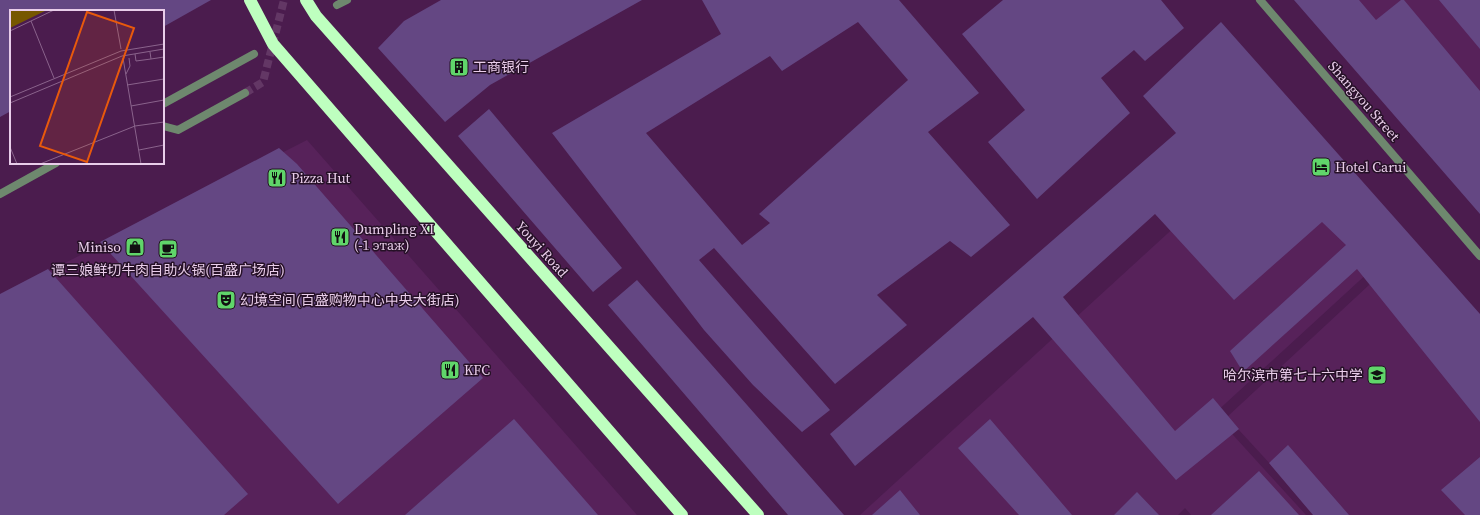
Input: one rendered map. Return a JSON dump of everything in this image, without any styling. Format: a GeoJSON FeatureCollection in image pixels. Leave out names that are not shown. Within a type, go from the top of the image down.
{"type":"FeatureCollection","features":[{"type":"Feature","properties":{"kind":"highway"},"geometry":{"type":"LineString","coordinates":[[250,0],[273,44],[682,515]]}},
{"type":"Feature","properties":{"kind":"highway","name":"Youyi Road"},"geometry":{"type":"LineString","coordinates":[[306,0],[316,16],[758,515]]}},
{"type":"Feature","properties":{"kind":"street"},"geometry":{"type":"LineString","coordinates":[[337,5],[346,0]]}},
{"type":"Feature","properties":{"kind":"street","name":"Shangyou Street"},"geometry":{"type":"LineString","coordinates":[[1260,0],[1480,256]]}},
{"type":"Feature","properties":{"kind":"street"},"geometry":{"type":"LineString","coordinates":[[164,103],[254,54]]}},
{"type":"Feature","properties":{"kind":"street"},"geometry":{"type":"LineString","coordinates":[[164,126],[178,130],[245,93]]}},
{"type":"Feature","properties":{"kind":"street"},"geometry":{"type":"LineString","coordinates":[[0,194],[54,164]]}},
{"type":"Feature","properties":{"kind":"shaded area"},"geometry":{"type":"Polygon","coordinates":[[[1310,0],[1480,0],[1480,205],[1310,0]]]}},
{"type":"Feature","properties":{"kind":"shaded area"},"geometry":{"type":"Polygon","coordinates":[[[1297,115],[1407,237],[1214,414],[1306,515],[1191,515],[1185,508],[1178,515],[860,515],[1297,115]]]}},
{"type":"Feature","properties":{"kind":"shaded area"},"geometry":{"type":"Polygon","coordinates":[[[307,140],[637,515],[0,515],[0,296],[307,140]]]}},
{"type":"Feature","properties":{"kind":"shaded area","name":"哈尔滨市第七十六中学"},"geometry":{"type":"Polygon","coordinates":[[[1411,246],[1480,332],[1480,515],[1317,515],[1227,417],[1411,246]]]}},
{"type":"Feature","properties":{"kind":"building"},"geometry":{"type":"Polygon","coordinates":[[[0,0],[211,0],[164,26],[164,10],[10,10],[10,112],[0,117],[0,0]]]}},
{"type":"Feature","properties":{"kind":"building","name":"工商银行"},"geometry":{"type":"Polygon","coordinates":[[[441,0],[642,0],[490,85],[445,122],[378,48],[404,21],[441,0]]]}},
{"type":"Feature","properties":{"kind":"building"},"geometry":{"type":"Polygon","coordinates":[[[702,0],[899,0],[979,93],[928,132],[1010,225],[971,257],[950,241],[877,295],[907,325],[835,384],[714,248],[699,260],[830,410],[802,432],[753,385],[704,330],[552,133],[721,34],[702,0]],[[858,22],[782,71],[770,56],[646,133],[742,245],[770,223],[759,214],[908,80],[858,22]]]}},
{"type":"Feature","properties":{"kind":"building"},"geometry":{"type":"Polygon","coordinates":[[[1003,0],[1161,0],[1184,28],[1145,61],[1134,50],[1101,78],[1130,113],[1037,199],[988,142],[1025,110],[962,34],[1003,0]]]}},
{"type":"Feature","properties":{"kind":"building"},"geometry":{"type":"Polygon","coordinates":[[[1294,0],[1359,0],[1376,20],[1401,0],[1404,0],[1480,91],[1480,214],[1294,0]]]}},
{"type":"Feature","properties":{"kind":"building"},"geometry":{"type":"Polygon","coordinates":[[[1439,0],[1480,0],[1480,49],[1439,0]]]}},
{"type":"Feature","properties":{"kind":"building"},"geometry":{"type":"Polygon","coordinates":[[[1221,22],[1480,314],[1480,422],[1357,269],[1243,372],[1230,351],[1346,245],[1322,222],[1234,300],[1155,214],[1063,297],[1175,431],[1213,398],[1239,429],[1176,480],[1033,317],[855,466],[830,434],[1176,133],[1143,96],[1221,22]]]}},
{"type":"Feature","properties":{"kind":"building"},"geometry":{"type":"Polygon","coordinates":[[[489,109],[622,268],[593,292],[458,136],[489,109]]]}},
{"type":"Feature","properties":{"kind":"building"},"geometry":{"type":"Polygon","coordinates":[[[279,148],[297,164],[483,378],[338,504],[100,242],[279,148]]]}},
{"type":"Feature","properties":{"kind":"building"},"geometry":{"type":"Polygon","coordinates":[[[48,269],[248,494],[224,515],[0,515],[0,294],[48,269]]]}},
{"type":"Feature","properties":{"kind":"building"},"geometry":{"type":"Polygon","coordinates":[[[637,280],[844,515],[788,515],[608,305],[637,280]]]}},
{"type":"Feature","properties":{"kind":"building"},"geometry":{"type":"Polygon","coordinates":[[[514,419],[598,515],[405,515],[514,419]]]}},
{"type":"Feature","properties":{"kind":"building"},"geometry":{"type":"Polygon","coordinates":[[[990,419],[1072,515],[1019,515],[958,448],[990,419]]]}},
{"type":"Feature","properties":{"kind":"building"},"geometry":{"type":"Polygon","coordinates":[[[1288,445],[1349,515],[1313,515],[1269,463],[1288,445]]]}},
{"type":"Feature","properties":{"kind":"building"},"geometry":{"type":"Polygon","coordinates":[[[1480,457],[1480,515],[1465,515],[1441,490],[1480,457]]]}},
{"type":"Feature","properties":{"kind":"building"},"geometry":{"type":"Polygon","coordinates":[[[1259,471],[1299,515],[1211,515],[1259,471]]]}},
{"type":"Feature","properties":{"kind":"building"},"geometry":{"type":"Polygon","coordinates":[[[900,490],[920,515],[872,515],[900,490]]]}},
{"type":"Feature","properties":{"kind":"building"},"geometry":{"type":"Polygon","coordinates":[[[1137,492],[1159,515],[1114,515],[1137,492]]]}},
{"type":"Feature","properties":{"kind":"tunnel"},"geometry":{"type":"LineString","coordinates":[[245,93],[263,82],[284,0]]}},
{"type":"Feature","properties":{"kind":"place","name":"工商银行"},"geometry":{"type":"Point","coordinates":[459,67]}},
{"type":"Feature","properties":{"kind":"place","name":"Hotel Carui"},"geometry":{"type":"Point","coordinates":[1321,167]}},
{"type":"Feature","properties":{"kind":"place","name":"Pizza Hut"},"geometry":{"type":"Point","coordinates":[277,178]}},
{"type":"Feature","properties":{"kind":"place","name":"Dumpling XI (-1 этаж)"},"geometry":{"type":"Point","coordinates":[340,237]}},
{"type":"Feature","properties":{"kind":"place","name":"Miniso"},"geometry":{"type":"Point","coordinates":[135,247]}},
{"type":"Feature","properties":{"kind":"place","name":"谭三娘鲜切牛肉自助火锅(百盛广场店)"},"geometry":{"type":"Point","coordinates":[168,249]}},
{"type":"Feature","properties":{"kind":"place","name":"幻境空间(百盛购物中心中央大街店)"},"geometry":{"type":"Point","coordinates":[226,300]}},
{"type":"Feature","properties":{"kind":"place","name":"KFC"},"geometry":{"type":"Point","coordinates":[450,370]}},
{"type":"Feature","properties":{"kind":"place","name":"哈尔滨市第七十六中学"},"geometry":{"type":"Point","coordinates":[1377,375]}}]}
